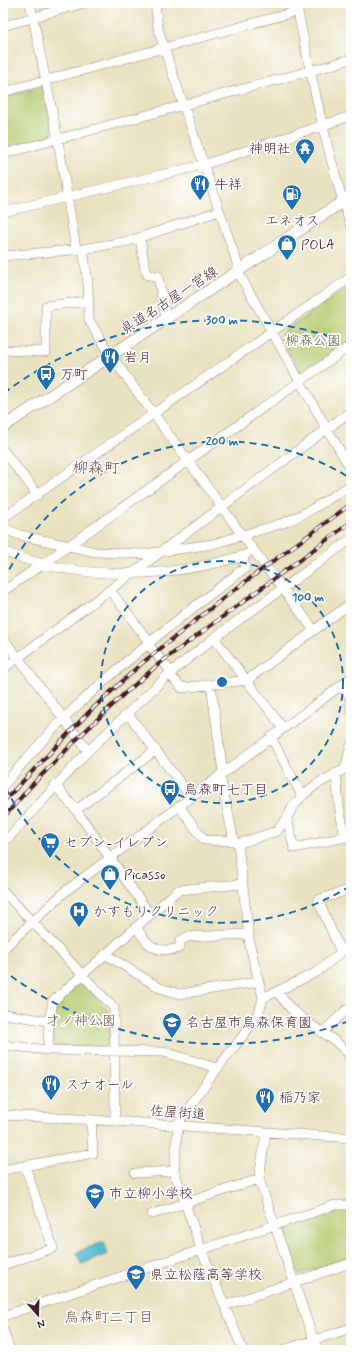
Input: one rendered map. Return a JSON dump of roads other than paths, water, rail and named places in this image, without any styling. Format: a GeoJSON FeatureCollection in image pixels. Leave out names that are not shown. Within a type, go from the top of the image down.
{"type":"FeatureCollection","features":[{"type":"Feature","properties":{"kind":"main road","name":"県道名古屋一宮線"},"geometry":{"type":"LineString","coordinates":[[3,427],[347,200]]}},
{"type":"Feature","properties":{"kind":"street"},"geometry":{"type":"LineString","coordinates":[[30,3],[58,140],[67,197],[88,282],[89,320],[111,356],[254,552],[314,630]]}},
{"type":"Feature","properties":{"kind":"street"},"geometry":{"type":"LineString","coordinates":[[3,26],[84,3]]}},
{"type":"Feature","properties":{"kind":"street"},"geometry":{"type":"LineString","coordinates":[[154,3],[158,28],[164,48],[239,271],[351,469]]}},
{"type":"Feature","properties":{"kind":"street"},"geometry":{"type":"LineString","coordinates":[[3,92],[164,48],[297,7],[323,125],[347,200],[351,226]]}},
{"type":"Feature","properties":{"kind":"street"},"geometry":{"type":"LineString","coordinates":[[3,154],[184,106],[351,59]]}},
{"type":"Feature","properties":{"kind":"street"},"geometry":{"type":"LineString","coordinates":[[3,212],[203,165],[351,116]]}},
{"type":"Feature","properties":{"kind":"street"},"geometry":{"type":"LineString","coordinates":[[3,256],[79,249],[140,238],[219,211]]}},
{"type":"Feature","properties":{"kind":"street"},"geometry":{"type":"LineString","coordinates":[[140,238],[144,269],[148,275],[158,276],[166,319]]}},
{"type":"Feature","properties":{"kind":"street"},"geometry":{"type":"LineString","coordinates":[[3,518],[351,277]]}},
{"type":"Feature","properties":{"kind":"street"},"geometry":{"type":"LineString","coordinates":[[3,350],[46,352],[46,306],[89,301]]}},
{"type":"Feature","properties":{"kind":"street"},"geometry":{"type":"LineString","coordinates":[[3,591],[68,547],[351,345]]}},
{"type":"Feature","properties":{"kind":"street"},"geometry":{"type":"LineString","coordinates":[[3,669],[351,411]]}},
{"type":"Feature","properties":{"kind":"street"},"geometry":{"type":"LineString","coordinates":[[3,450],[38,495]]}},
{"type":"Feature","properties":{"kind":"street"},"geometry":{"type":"LineString","coordinates":[[3,528],[20,535],[68,547],[96,552],[144,554],[213,544],[290,521],[351,485]]}},
{"type":"Feature","properties":{"kind":"street"},"geometry":{"type":"LineString","coordinates":[[3,844],[55,785],[88,751],[170,674],[214,638],[351,539]]}},
{"type":"Feature","properties":{"kind":"street"},"geometry":{"type":"LineString","coordinates":[[3,551],[43,564],[99,573],[162,572],[193,568],[254,552]]}},
{"type":"Feature","properties":{"kind":"street"},"geometry":{"type":"LineString","coordinates":[[3,785],[64,719],[101,684],[149,643],[246,568],[243,556]]}},
{"type":"Feature","properties":{"kind":"street"},"geometry":{"type":"LineString","coordinates":[[110,590],[170,674],[182,688],[247,680],[351,604]]}},
{"type":"Feature","properties":{"kind":"street"},"geometry":{"type":"LineString","coordinates":[[3,638],[88,751]]}},
{"type":"Feature","properties":{"kind":"street"},"geometry":{"type":"LineString","coordinates":[[214,638],[283,728]]}},
{"type":"Feature","properties":{"kind":"street"},"geometry":{"type":"LineString","coordinates":[[3,949],[67,890],[351,678]]}},
{"type":"Feature","properties":{"kind":"street"},"geometry":{"type":"LineString","coordinates":[[211,685],[221,774],[236,842],[248,934],[262,998],[262,1006],[253,1022],[177,1126],[174,1171],[201,1249],[226,1305],[243,1350]]}},
{"type":"Feature","properties":{"kind":"street"},"geometry":{"type":"LineString","coordinates":[[340,686],[350,697],[351,710]]}},
{"type":"Feature","properties":{"kind":"street"},"geometry":{"type":"LineString","coordinates":[[128,714],[191,797]]}},
{"type":"Feature","properties":{"kind":"street"},"geometry":{"type":"LineString","coordinates":[[271,737],[302,796]]}},
{"type":"Feature","properties":{"kind":"street"},"geometry":{"type":"LineString","coordinates":[[178,806],[204,840],[236,842],[277,831],[302,796],[317,784],[345,769],[351,745]]}},
{"type":"Feature","properties":{"kind":"street"},"geometry":{"type":"LineString","coordinates":[[76,810],[156,750]]}},
{"type":"Feature","properties":{"kind":"street"},"geometry":{"type":"LineString","coordinates":[[287,818],[294,848],[348,837],[339,806],[336,773]]}},
{"type":"Feature","properties":{"kind":"street"},"geometry":{"type":"LineString","coordinates":[[55,785],[76,810],[150,914]]}},
{"type":"Feature","properties":{"kind":"street"},"geometry":{"type":"LineString","coordinates":[[48,1050],[49,1021],[53,1001],[178,890],[242,884]]}},
{"type":"Feature","properties":{"kind":"street"},"geometry":{"type":"LineString","coordinates":[[341,952],[318,900],[351,889]]}},
{"type":"Feature","properties":{"kind":"street"},"geometry":{"type":"LineString","coordinates":[[3,891],[114,1008],[115,1121]]}},
{"type":"Feature","properties":{"kind":"street"},"geometry":{"type":"LineString","coordinates":[[136,927],[149,945],[157,950],[174,950],[180,947],[180,941],[187,937],[248,934]]}},
{"type":"Feature","properties":{"kind":"street"},"geometry":{"type":"LineString","coordinates":[[262,998],[317,972],[351,944]]}},
{"type":"Feature","properties":{"kind":"street"},"geometry":{"type":"LineString","coordinates":[[105,954],[160,988],[180,994],[258,982]]}},
{"type":"Feature","properties":{"kind":"street"},"geometry":{"type":"LineString","coordinates":[[277,992],[291,1009],[335,1041],[351,1056]]}},
{"type":"Feature","properties":{"kind":"street"},"geometry":{"type":"LineString","coordinates":[[322,1032],[346,1010],[351,1008]]}},
{"type":"Feature","properties":{"kind":"street"},"geometry":{"type":"LineString","coordinates":[[3,1014],[49,1021]]}},
{"type":"Feature","properties":{"kind":"street"},"geometry":{"type":"LineString","coordinates":[[3,1046],[48,1050],[164,1052],[218,1068]]}},
{"type":"Feature","properties":{"kind":"street","name":"佐屋街道"},"geometry":{"type":"LineString","coordinates":[[3,1115],[115,1121],[351,1138]]}},
{"type":"Feature","properties":{"kind":"street"},"geometry":{"type":"LineString","coordinates":[[3,1170],[93,1154],[91,1120]]}},
{"type":"Feature","properties":{"kind":"street"},"geometry":{"type":"LineString","coordinates":[[266,1132],[259,1179],[317,1350]]}},
{"type":"Feature","properties":{"kind":"street"},"geometry":{"type":"LineString","coordinates":[[3,1265],[53,1248],[25,1166]]}},
{"type":"Feature","properties":{"kind":"street"},"geometry":{"type":"LineString","coordinates":[[135,1173],[174,1171]]}},
{"type":"Feature","properties":{"kind":"street"},"geometry":{"type":"LineString","coordinates":[[152,1214],[259,1179]]}},
{"type":"Feature","properties":{"kind":"street"},"geometry":{"type":"LineString","coordinates":[[3,1316],[335,1205],[351,1206]]}},
{"type":"Feature","properties":{"kind":"street"},"geometry":{"type":"LineString","coordinates":[[226,1305],[351,1263]]}},
{"type":"Feature","properties":{"kind":"street"},"geometry":{"type":"LineString","coordinates":[[283,1350],[351,1328]]}},
{"type":"Feature","properties":{"kind":"street"},"geometry":{"type":"LineString","coordinates":[[3,1330],[10,1350]]}},
{"type":"Feature","properties":{"kind":"water"},"geometry":{"type":"Polygon","coordinates":[[[104,1242],[108,1254],[81,1264],[77,1252],[104,1242]]]}},
{"type":"Feature","properties":{"kind":"railway"},"geometry":{"type":"LineString","coordinates":[[3,802],[90,711],[141,664],[230,593],[351,504]]}},
{"type":"Feature","properties":{"kind":"railway"},"geometry":{"type":"LineString","coordinates":[[3,818],[31,786],[78,738],[124,694],[160,663],[351,522]]}},
{"type":"Feature","properties":{"kind":"place","name":"神明社"},"geometry":{"type":"Point","coordinates":[305,165]}},
{"type":"Feature","properties":{"kind":"place","name":"牛祥"},"geometry":{"type":"Point","coordinates":[200,201]}},
{"type":"Feature","properties":{"kind":"place","name":"エネオス"},"geometry":{"type":"Point","coordinates":[292,211]}},
{"type":"Feature","properties":{"kind":"place","name":"POLA"},"geometry":{"type":"Point","coordinates":[287,261]}},
{"type":"Feature","properties":{"kind":"place","name":"岩月"},"geometry":{"type":"Point","coordinates":[110,374]}},
{"type":"Feature","properties":{"kind":"place","name":"万町"},"geometry":{"type":"Point","coordinates":[46,391]}},
{"type":"Feature","properties":{"kind":"place","name":"烏森町七丁目"},"geometry":{"type":"Point","coordinates":[170,806]}},
{"type":"Feature","properties":{"kind":"place","name":"セブン-イレブン"},"geometry":{"type":"Point","coordinates":[50,859]}},
{"type":"Feature","properties":{"kind":"place","name":"Picasso"},"geometry":{"type":"Point","coordinates":[110,891]}},
{"type":"Feature","properties":{"kind":"place","name":"かすもりクリニック"},"geometry":{"type":"Point","coordinates":[79,928]}},
{"type":"Feature","properties":{"kind":"place","name":"名古屋市烏森保育園"},"geometry":{"type":"Point","coordinates":[172,1039]}},
{"type":"Feature","properties":{"kind":"place","name":"スナオール"},"geometry":{"type":"Point","coordinates":[51,1101]}},
{"type":"Feature","properties":{"kind":"place","name":"稲乃家"},"geometry":{"type":"Point","coordinates":[265,1114]}},
{"type":"Feature","properties":{"kind":"place","name":"市立柳小学校"},"geometry":{"type":"Point","coordinates":[95,1210]}},
{"type":"Feature","properties":{"kind":"place","name":"県立松蔭高等学校"},"geometry":{"type":"Point","coordinates":[136,1291]}},
{"type":"Feature","properties":{"kind":"district","name":"柳森町"},"geometry":{"type":"Point","coordinates":[96,467]}},
{"type":"Feature","properties":{"kind":"district","name":"烏森町二丁目"},"geometry":{"type":"Point","coordinates":[109,1317]}},
{"type":"Feature","properties":{"kind":"park label","name":"柳森公園"},"geometry":{"type":"Point","coordinates":[313,340]}},
{"type":"Feature","properties":{"kind":"park label","name":"才ノ神公園"},"geometry":{"type":"Point","coordinates":[81,1020]}}]}
